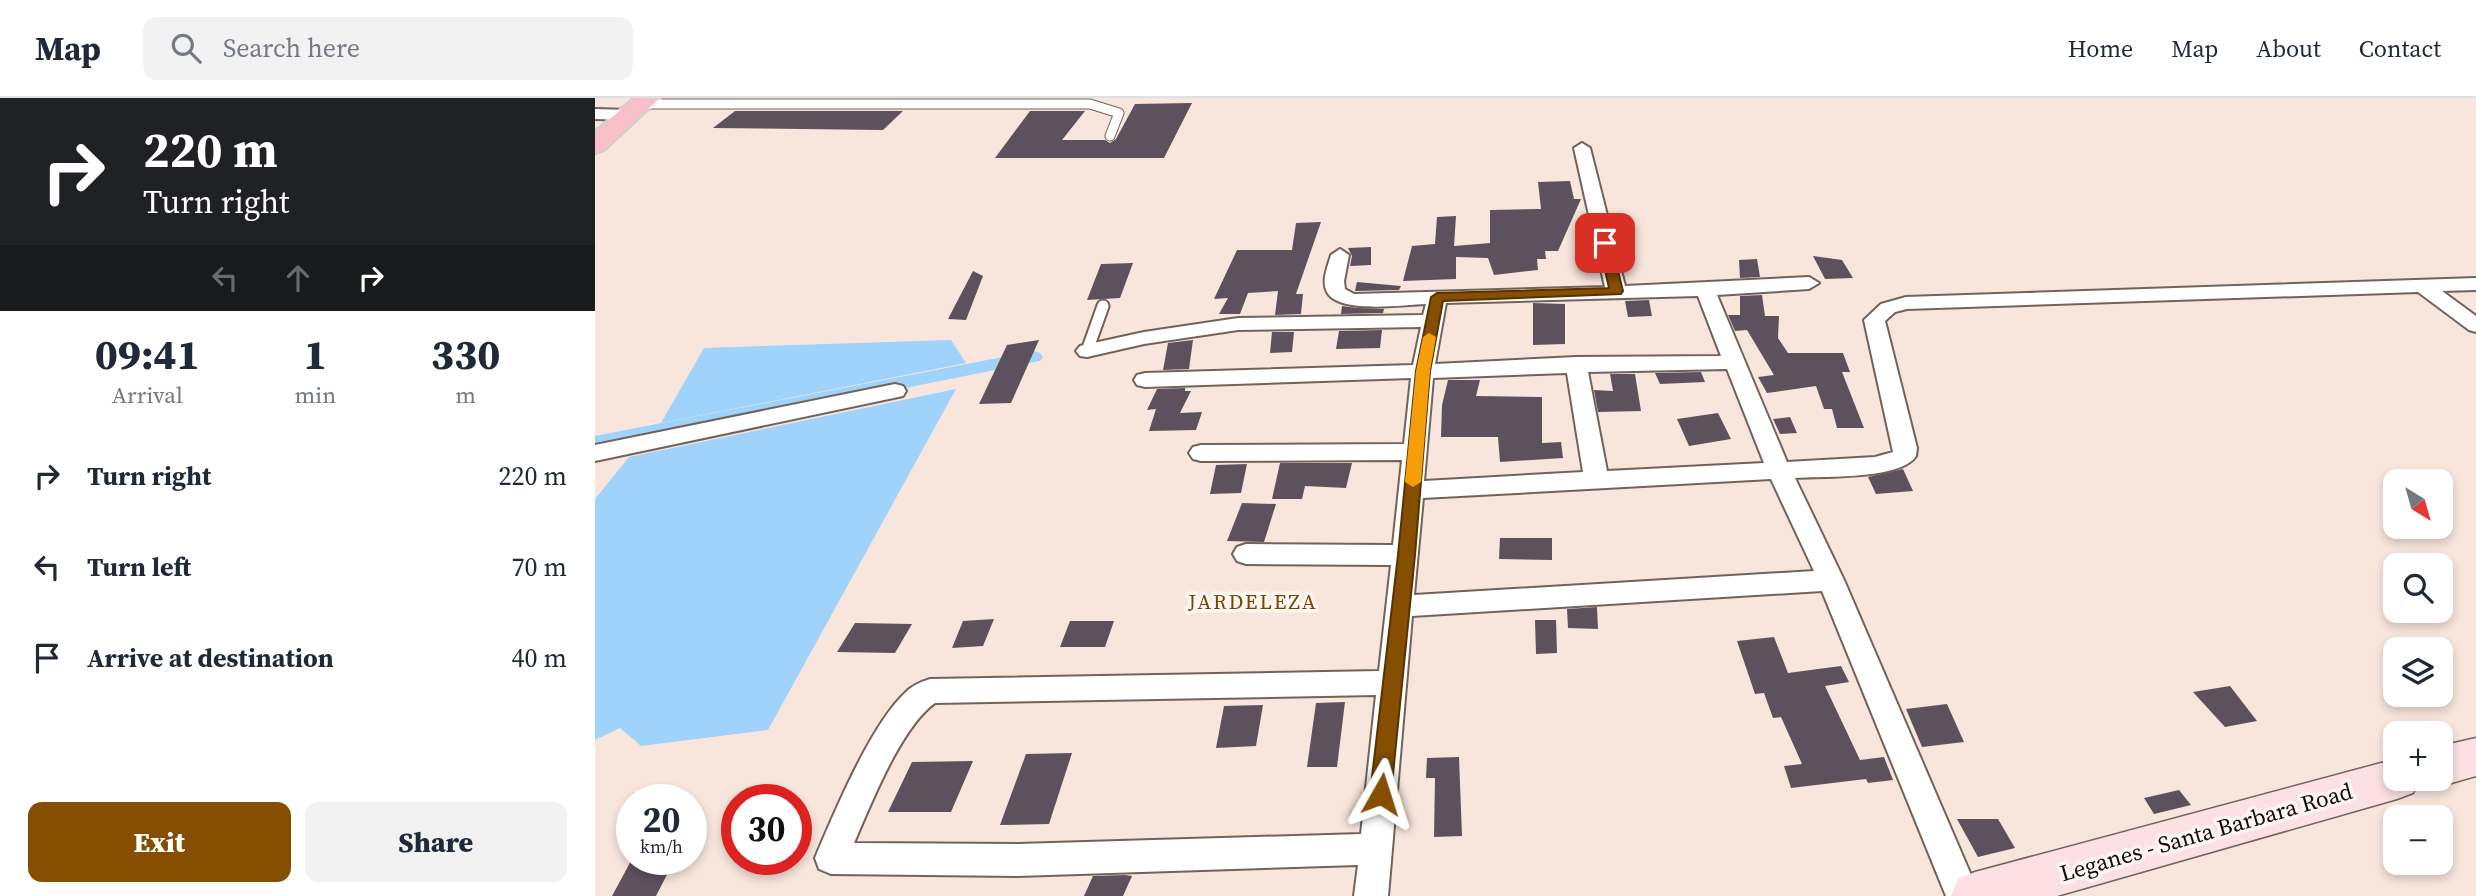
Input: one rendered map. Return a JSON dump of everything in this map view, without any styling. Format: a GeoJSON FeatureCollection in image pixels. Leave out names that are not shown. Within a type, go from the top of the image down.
{"type":"FeatureCollection","features":[{"type":"Feature","properties":{"kind":"main road"},"geometry":{"type":"LineString","coordinates":[[595,145],[640,105]]}},
{"type":"Feature","properties":{"kind":"main road"},"geometry":{"type":"LineString","coordinates":[[2453,763],[2476,757]]}},
{"type":"Feature","properties":{"kind":"main road","name":"Leganes - Santa Barbara Road"},"geometry":{"type":"LineString","coordinates":[[1975,896],[2383,783]]}},
{"type":"Feature","properties":{"kind":"street"},"geometry":{"type":"LineString","coordinates":[[595,114],[640,105]]}},
{"type":"Feature","properties":{"kind":"street"},"geometry":{"type":"LineString","coordinates":[[1582,148],[1616,291]]}},
{"type":"Feature","properties":{"kind":"street"},"geometry":{"type":"LineString","coordinates":[[1340,256],[1334,281],[1336,291],[1344,298],[1435,309]]}},
{"type":"Feature","properties":{"kind":"street"},"geometry":{"type":"LineString","coordinates":[[1087,351],[1156,336],[1238,324],[1435,309],[1616,291],[1705,290],[1809,283]]}},
{"type":"Feature","properties":{"kind":"street"},"geometry":{"type":"LineString","coordinates":[[1412,490],[1875,465],[1896,461],[1904,456],[1905,448],[1874,320],[1877,315],[1906,303],[2476,284]]}},
{"type":"Feature","properties":{"kind":"street"},"geometry":{"type":"LineString","coordinates":[[2421,285],[2476,326]]}},
{"type":"Feature","properties":{"kind":"street"},"geometry":{"type":"LineString","coordinates":[[1705,290],[1779,470],[1831,580],[1963,896]]}},
{"type":"Feature","properties":{"kind":"street"},"geometry":{"type":"LineString","coordinates":[[1371,896],[1423,371],[1435,309]]}},
{"type":"Feature","properties":{"kind":"street"},"geometry":{"type":"LineString","coordinates":[[1145,380],[1576,364],[1734,362]]}},
{"type":"Feature","properties":{"kind":"street"},"geometry":{"type":"LineString","coordinates":[[1576,364],[1596,479]]}},
{"type":"Feature","properties":{"kind":"street"},"geometry":{"type":"LineString","coordinates":[[595,453],[894,391]]}},
{"type":"Feature","properties":{"kind":"street"},"geometry":{"type":"LineString","coordinates":[[1201,453],[1415,452]]}},
{"type":"Feature","properties":{"kind":"street"},"geometry":{"type":"LineString","coordinates":[[1246,554],[1406,555]]}},
{"type":"Feature","properties":{"kind":"street"},"geometry":{"type":"LineString","coordinates":[[1400,606],[1831,580]]}},
{"type":"Feature","properties":{"kind":"street"},"geometry":{"type":"LineString","coordinates":[[1375,849],[1018,860],[831,858],[873,768],[912,703],[930,691],[1392,683]]}},
{"type":"Feature","properties":{"kind":"lane"},"geometry":{"type":"LineString","coordinates":[[640,105],[1090,104],[1119,113],[1110,136]]}},
{"type":"Feature","properties":{"kind":"lane"},"geometry":{"type":"LineString","coordinates":[[1087,351],[1103,306]]}},
{"type":"Feature","properties":{"kind":"water"},"geometry":{"type":"Polygon","coordinates":[[[951,340],[966,363],[661,423],[704,348],[951,340]]]}},
{"type":"Feature","properties":{"kind":"water"},"geometry":{"type":"Polygon","coordinates":[[[956,389],[768,730],[641,746],[620,728],[595,740],[595,499],[629,457],[956,389]]]}},
{"type":"Feature","properties":{"kind":"building"},"geometry":{"type":"Polygon","coordinates":[[[1192,103],[1164,158],[995,158],[1030,111],[1085,111],[1062,140],[1105,140],[1110,143],[1116,139],[1135,104],[1192,103]]]}},
{"type":"Feature","properties":{"kind":"building"},"geometry":{"type":"Polygon","coordinates":[[[735,111],[903,111],[883,130],[713,128],[735,111]]]}},
{"type":"Feature","properties":{"kind":"building"},"geometry":{"type":"Polygon","coordinates":[[[1570,181],[1574,199],[1581,199],[1558,251],[1545,251],[1546,259],[1537,259],[1538,270],[1494,275],[1488,258],[1456,257],[1456,279],[1403,281],[1412,246],[1435,244],[1437,217],[1456,216],[1454,246],[1490,243],[1490,210],[1541,209],[1538,182],[1570,181]]]}},
{"type":"Feature","properties":{"kind":"building"},"geometry":{"type":"Polygon","coordinates":[[[1321,222],[1296,294],[1303,294],[1301,314],[1275,315],[1278,291],[1248,293],[1240,314],[1219,314],[1228,298],[1214,299],[1237,250],[1292,250],[1296,223],[1321,222]]]}},
{"type":"Feature","properties":{"kind":"building"},"geometry":{"type":"Polygon","coordinates":[[[1371,247],[1371,265],[1350,266],[1352,256],[1348,248],[1371,247]]]}},
{"type":"Feature","properties":{"kind":"building"},"geometry":{"type":"Polygon","coordinates":[[[1813,256],[1842,260],[1853,278],[1825,279],[1813,256]]]}},
{"type":"Feature","properties":{"kind":"building"},"geometry":{"type":"Polygon","coordinates":[[[1757,259],[1760,277],[1740,278],[1739,260],[1757,259]]]}},
{"type":"Feature","properties":{"kind":"building"},"geometry":{"type":"Polygon","coordinates":[[[1133,263],[1120,298],[1087,300],[1101,264],[1133,263]]]}},
{"type":"Feature","properties":{"kind":"building"},"geometry":{"type":"Polygon","coordinates":[[[973,271],[983,276],[966,320],[948,319],[973,271]]]}},
{"type":"Feature","properties":{"kind":"building"},"geometry":{"type":"Polygon","coordinates":[[[1357,282],[1401,286],[1399,290],[1355,291],[1357,282]]]}},
{"type":"Feature","properties":{"kind":"building"},"geometry":{"type":"Polygon","coordinates":[[[1762,295],[1765,316],[1779,316],[1778,338],[1788,353],[1843,353],[1850,372],[1842,372],[1864,428],[1837,428],[1832,409],[1824,409],[1816,386],[1767,393],[1758,377],[1774,375],[1747,330],[1735,331],[1728,315],[1740,315],[1740,296],[1762,295]]]}},
{"type":"Feature","properties":{"kind":"building"},"geometry":{"type":"Polygon","coordinates":[[[1649,300],[1652,316],[1628,317],[1625,301],[1649,300]]]}},
{"type":"Feature","properties":{"kind":"building"},"geometry":{"type":"Polygon","coordinates":[[[1533,303],[1565,304],[1565,344],[1533,345],[1533,303]]]}},
{"type":"Feature","properties":{"kind":"building"},"geometry":{"type":"Polygon","coordinates":[[[1342,306],[1393,309],[1384,309],[1383,313],[1341,314],[1342,306]]]}},
{"type":"Feature","properties":{"kind":"building"},"geometry":{"type":"Polygon","coordinates":[[[1382,330],[1380,348],[1336,349],[1339,331],[1382,330]]]}},
{"type":"Feature","properties":{"kind":"building"},"geometry":{"type":"Polygon","coordinates":[[[1272,332],[1294,332],[1292,352],[1270,353],[1272,332]]]}},
{"type":"Feature","properties":{"kind":"building"},"geometry":{"type":"Polygon","coordinates":[[[1039,340],[1011,403],[979,404],[1007,345],[1039,340]]]}},
{"type":"Feature","properties":{"kind":"building"},"geometry":{"type":"Polygon","coordinates":[[[1193,340],[1189,369],[1163,370],[1168,343],[1193,340]]]}},
{"type":"Feature","properties":{"kind":"building"},"geometry":{"type":"Polygon","coordinates":[[[1701,372],[1705,382],[1660,384],[1655,373],[1701,372]]]}},
{"type":"Feature","properties":{"kind":"building"},"geometry":{"type":"Polygon","coordinates":[[[1610,374],[1635,374],[1641,411],[1598,412],[1594,390],[1613,391],[1610,374]]]}},
{"type":"Feature","properties":{"kind":"building"},"geometry":{"type":"Polygon","coordinates":[[[1448,380],[1480,380],[1476,396],[1542,397],[1542,443],[1561,442],[1563,458],[1500,462],[1498,437],[1441,437],[1442,405],[1448,380]]]}},
{"type":"Feature","properties":{"kind":"building"},"geometry":{"type":"Polygon","coordinates":[[[1185,388],[1185,391],[1191,391],[1180,413],[1202,412],[1196,430],[1149,431],[1156,409],[1147,410],[1157,389],[1185,388]]]}},
{"type":"Feature","properties":{"kind":"building"},"geometry":{"type":"Polygon","coordinates":[[[1718,413],[1731,439],[1689,446],[1677,419],[1718,413]]]}},
{"type":"Feature","properties":{"kind":"building"},"geometry":{"type":"Polygon","coordinates":[[[1790,417],[1797,433],[1780,434],[1773,419],[1790,417]]]}},
{"type":"Feature","properties":{"kind":"building"},"geometry":{"type":"Polygon","coordinates":[[[1280,463],[1352,463],[1346,488],[1305,486],[1302,499],[1272,499],[1280,463]]]}},
{"type":"Feature","properties":{"kind":"building"},"geometry":{"type":"Polygon","coordinates":[[[1247,464],[1241,493],[1210,494],[1216,465],[1247,464]]]}},
{"type":"Feature","properties":{"kind":"building"},"geometry":{"type":"Polygon","coordinates":[[[1903,469],[1913,491],[1876,494],[1868,477],[1903,469]]]}},
{"type":"Feature","properties":{"kind":"building"},"geometry":{"type":"Polygon","coordinates":[[[1242,503],[1276,504],[1264,542],[1227,541],[1242,503]]]}},
{"type":"Feature","properties":{"kind":"building"},"geometry":{"type":"Polygon","coordinates":[[[1500,538],[1552,538],[1552,560],[1499,559],[1500,538]]]}},
{"type":"Feature","properties":{"kind":"building"},"geometry":{"type":"Polygon","coordinates":[[[1597,607],[1598,629],[1568,628],[1567,609],[1597,607]]]}},
{"type":"Feature","properties":{"kind":"building"},"geometry":{"type":"Polygon","coordinates":[[[994,619],[983,646],[952,648],[963,621],[994,619]]]}},
{"type":"Feature","properties":{"kind":"building"},"geometry":{"type":"Polygon","coordinates":[[[1535,620],[1556,620],[1557,653],[1536,654],[1535,620]]]}},
{"type":"Feature","properties":{"kind":"building"},"geometry":{"type":"Polygon","coordinates":[[[1070,621],[1114,621],[1105,647],[1060,647],[1070,621]]]}},
{"type":"Feature","properties":{"kind":"building"},"geometry":{"type":"Polygon","coordinates":[[[855,623],[912,624],[895,653],[837,652],[855,623]]]}},
{"type":"Feature","properties":{"kind":"building"},"geometry":{"type":"Polygon","coordinates":[[[1774,637],[1788,673],[1841,666],[1849,682],[1825,686],[1860,760],[1884,757],[1893,780],[1868,783],[1866,779],[1791,788],[1784,766],[1802,764],[1781,717],[1773,718],[1764,693],[1755,694],[1737,641],[1774,637]]]}},
{"type":"Feature","properties":{"kind":"building"},"geometry":{"type":"Polygon","coordinates":[[[2230,686],[2257,721],[2225,727],[2193,692],[2230,686]]]}},
{"type":"Feature","properties":{"kind":"building"},"geometry":{"type":"Polygon","coordinates":[[[1345,702],[1337,767],[1307,767],[1316,703],[1345,702]]]}},
{"type":"Feature","properties":{"kind":"building"},"geometry":{"type":"Polygon","coordinates":[[[1947,704],[1964,742],[1922,747],[1906,709],[1947,704]]]}},
{"type":"Feature","properties":{"kind":"building"},"geometry":{"type":"Polygon","coordinates":[[[1263,705],[1256,746],[1216,748],[1224,706],[1263,705]]]}},
{"type":"Feature","properties":{"kind":"building"},"geometry":{"type":"Polygon","coordinates":[[[1072,753],[1049,824],[1000,825],[1026,754],[1072,753]]]}},
{"type":"Feature","properties":{"kind":"building"},"geometry":{"type":"Polygon","coordinates":[[[1459,757],[1462,836],[1434,837],[1435,778],[1426,778],[1427,758],[1459,757]]]}},
{"type":"Feature","properties":{"kind":"building"},"geometry":{"type":"Polygon","coordinates":[[[973,761],[951,812],[888,812],[912,762],[973,761]]]}},
{"type":"Feature","properties":{"kind":"building"},"geometry":{"type":"Polygon","coordinates":[[[2179,790],[2191,805],[2154,814],[2144,798],[2179,790]]]}},
{"type":"Feature","properties":{"kind":"building"},"geometry":{"type":"Polygon","coordinates":[[[1957,819],[1998,819],[2015,848],[1978,857],[1957,819]]]}},
{"type":"Feature","properties":{"kind":"building"},"geometry":{"type":"Polygon","coordinates":[[[623,875],[667,875],[656,896],[612,896],[623,875]]]}},
{"type":"Feature","properties":{"kind":"building"},"geometry":{"type":"Polygon","coordinates":[[[1093,876],[1132,876],[1123,896],[1084,896],[1093,876]]]}},
{"type":"Feature","properties":{"kind":"waterway"},"geometry":{"type":"LineString","coordinates":[[595,443],[1034,357]]}},
{"type":"Feature","properties":{"kind":"slow traffic"},"geometry":{"type":"LineString","coordinates":[[1413,482],[1423,371],[1429,337]]}},
{"type":"Feature","properties":{"kind":"district","name":"JARDELEZA"},"geometry":{"type":"Point","coordinates":[1253,601]}},
{"type":"Feature","properties":{"kind":"route"},"geometry":{"type":"LineString","coordinates":[[1381,794],[1423,371],[1437,297],[1616,291],[1605,243]]}}]}
